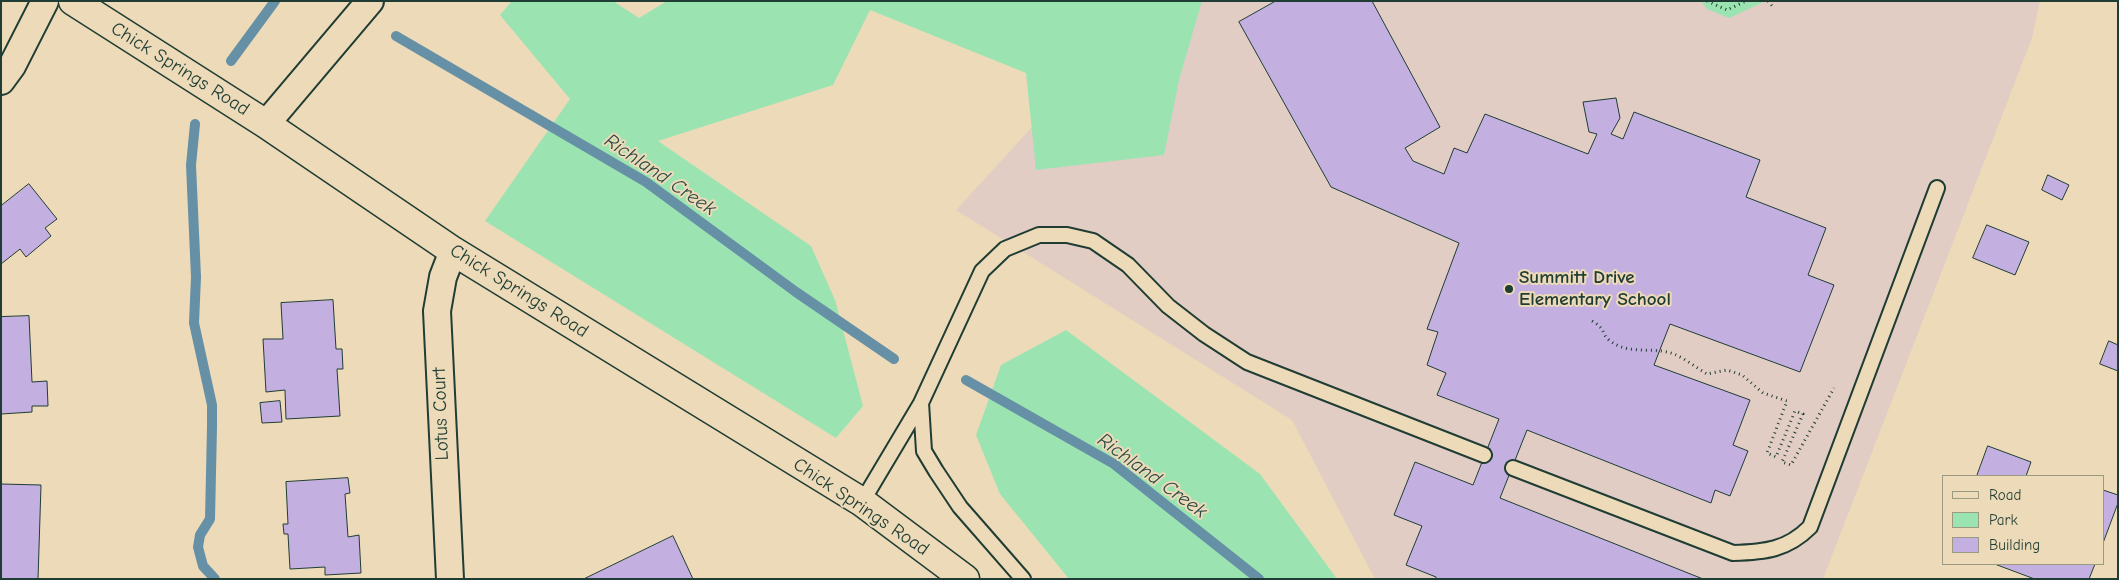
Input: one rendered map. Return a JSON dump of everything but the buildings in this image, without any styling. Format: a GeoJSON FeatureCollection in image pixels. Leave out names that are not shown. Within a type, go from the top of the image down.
{"type":"FeatureCollection","features":[{"type":"Feature","properties":{"kind":"street"},"geometry":{"type":"LineString","coordinates":[[1,82],[12,66],[45,1]]}},
{"type":"Feature","properties":{"kind":"street","name":"Chick Springs Road"},"geometry":{"type":"LineString","coordinates":[[73,1],[266,124],[453,251],[862,502],[965,579]]}},
{"type":"Feature","properties":{"kind":"street"},"geometry":{"type":"LineString","coordinates":[[266,124],[370,1]]}},
{"type":"Feature","properties":{"kind":"street","name":"Lotus Court"},"geometry":{"type":"LineString","coordinates":[[450,579],[438,311],[443,277],[453,251]]}},
{"type":"Feature","properties":{"kind":"lane"},"geometry":{"type":"LineString","coordinates":[[1513,468],[1733,553],[1775,549],[1797,540],[1810,526],[1937,188]]}},
{"type":"Feature","properties":{"kind":"lane"},"geometry":{"type":"LineString","coordinates":[[862,502],[921,404],[982,271],[1004,249],[1039,235],[1067,234],[1093,241],[1121,260],[1182,317],[1247,362],[1484,455]]}},
{"type":"Feature","properties":{"kind":"lane"},"geometry":{"type":"LineString","coordinates":[[921,404],[924,450],[932,464],[960,507],[1023,579]]}},
{"type":"Feature","properties":{"kind":"path"},"geometry":{"type":"LineString","coordinates":[[1707,1],[1727,10],[1746,1]]}},
{"type":"Feature","properties":{"kind":"path"},"geometry":{"type":"LineString","coordinates":[[1768,1],[1773,7]]}},
{"type":"Feature","properties":{"kind":"path"},"geometry":{"type":"LineString","coordinates":[[1592,321],[1602,326],[1609,340],[1630,350],[1667,352],[1676,355],[1707,374],[1727,370],[1742,375],[1762,394],[1787,401],[1767,454],[1776,457],[1795,411],[1803,414],[1782,462],[1791,465],[1837,383]]}},
{"type":"Feature","properties":{"kind":"shaded area","name":"Summitt Drive Elementary School"},"geometry":{"type":"Polygon","coordinates":[[[1148,1],[2040,1],[2032,38],[1823,579],[1375,579],[1292,420],[956,210],[1148,1]]]}},
{"type":"Feature","properties":{"kind":"green space"},"geometry":{"type":"Polygon","coordinates":[[[512,1],[613,1],[639,18],[667,1],[1202,1],[1179,80],[1164,155],[1036,170],[1026,73],[870,10],[833,85],[658,141],[811,246],[835,300],[863,406],[836,438],[485,221],[570,99],[500,15],[512,1]]]}},
{"type":"Feature","properties":{"kind":"green space"},"geometry":{"type":"Polygon","coordinates":[[[1701,1],[1766,1],[1729,18],[1707,9],[1701,1]]]}},
{"type":"Feature","properties":{"kind":"green space"},"geometry":{"type":"Polygon","coordinates":[[[1066,330],[1260,474],[1337,579],[1069,579],[1000,494],[976,435],[1001,365],[1066,330]]]}},
{"type":"Feature","properties":{"kind":"waterway"},"geometry":{"type":"LineString","coordinates":[[231,61],[275,1]]}},
{"type":"Feature","properties":{"kind":"waterway","name":"Richland Creek"},"geometry":{"type":"LineString","coordinates":[[396,36],[646,182],[796,292],[894,359]]}},
{"type":"Feature","properties":{"kind":"waterway"},"geometry":{"type":"LineString","coordinates":[[195,124],[191,165],[196,277],[194,323],[212,405],[210,519],[200,535],[198,547],[203,566],[215,579]]}},
{"type":"Feature","properties":{"kind":"waterway","name":"Richland Creek"},"geometry":{"type":"LineString","coordinates":[[966,380],[1114,464],[1259,579]]}},
{"type":"Feature","properties":{"kind":"place","name":"Summitt Drive Elementary School"},"geometry":{"type":"Point","coordinates":[1509,289]}}]}
